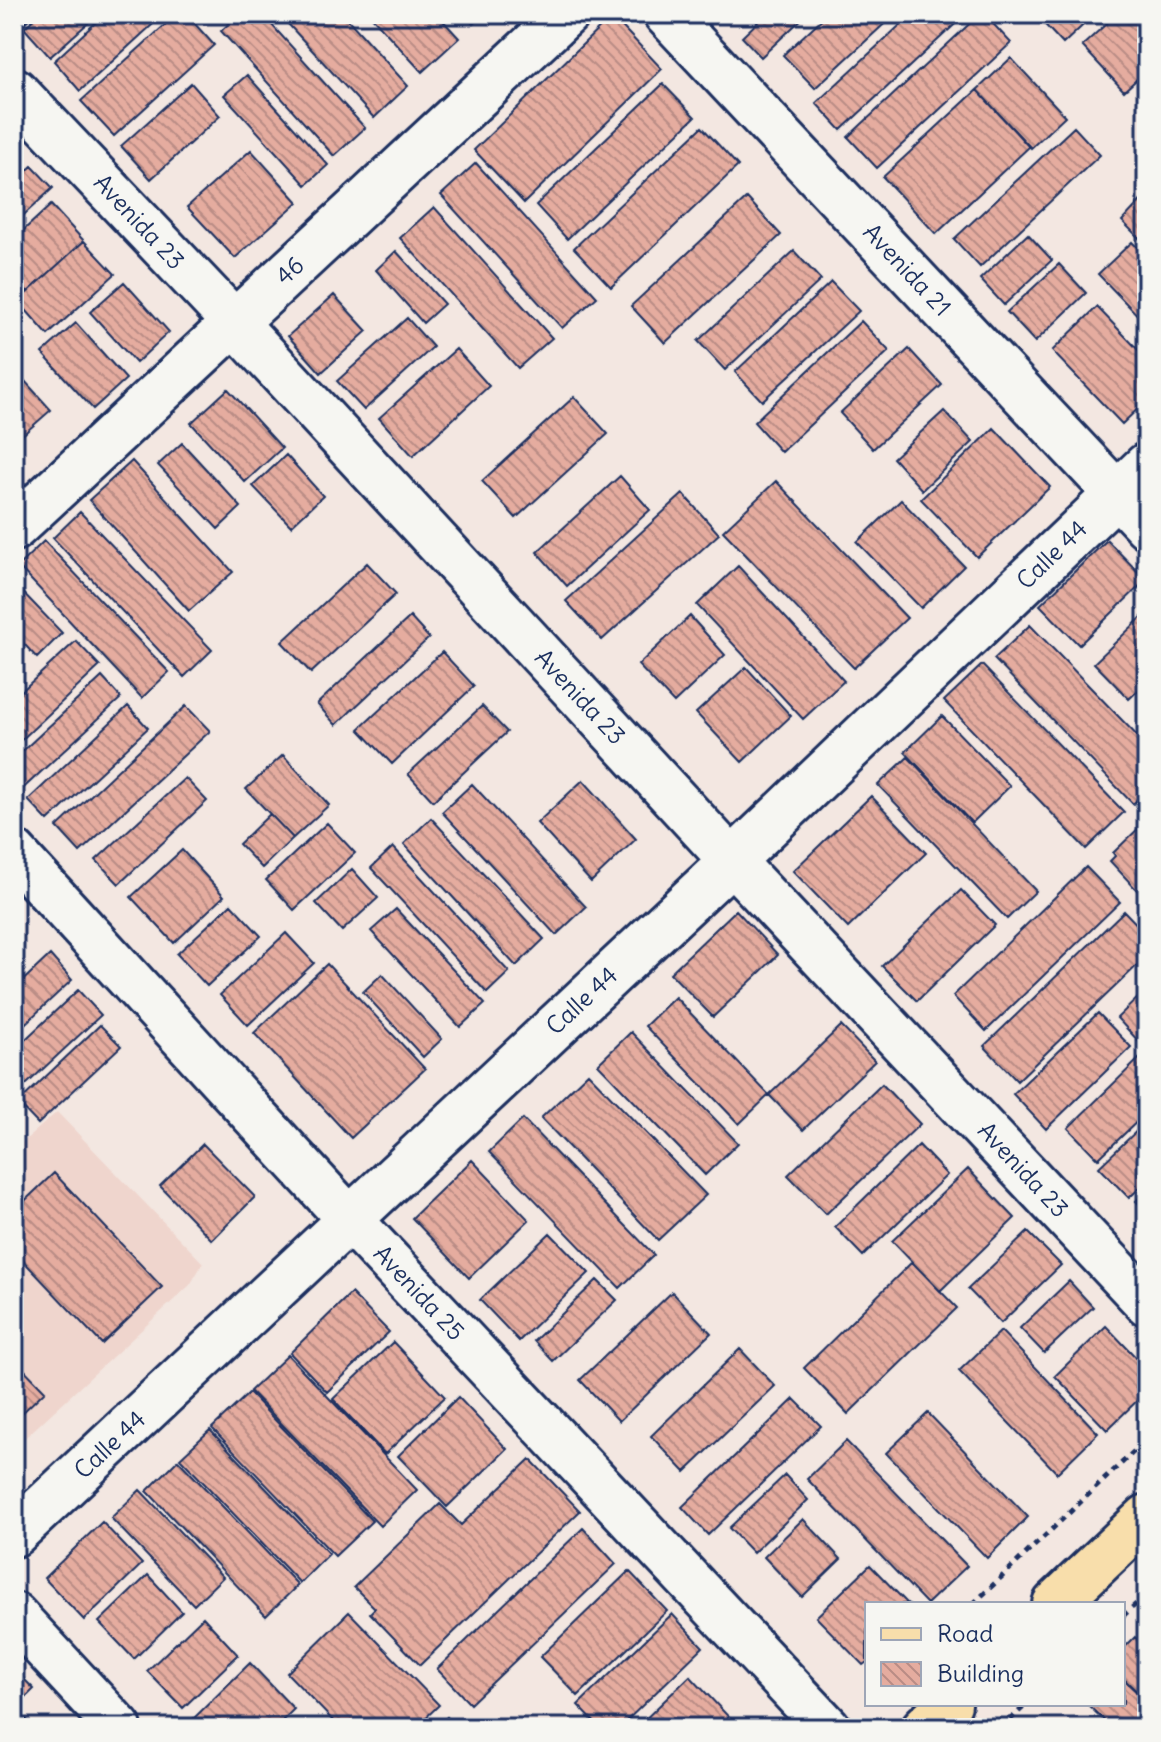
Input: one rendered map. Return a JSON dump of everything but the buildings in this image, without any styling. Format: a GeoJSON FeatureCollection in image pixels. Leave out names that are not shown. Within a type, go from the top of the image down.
{"type":"FeatureCollection","features":[{"type":"Feature","properties":{"kind":"main road"},"geometry":{"type":"LineString","coordinates":[[1057,1602],[1147,1517]]}},
{"type":"Feature","properties":{"kind":"main road"},"geometry":{"type":"LineString","coordinates":[[924,1728],[947,1706]]}},
{"type":"Feature","properties":{"kind":"street","name":"46"},"geometry":{"type":"LineString","coordinates":[[14,528],[566,14]]}},
{"type":"Feature","properties":{"kind":"street","name":"Avenida 21"},"geometry":{"type":"LineString","coordinates":[[666,14],[1132,479],[1147,526]]}},
{"type":"Feature","properties":{"kind":"street","name":"Avenida 23"},"geometry":{"type":"LineString","coordinates":[[14,90],[235,323],[732,861],[1147,1303]]}},
{"type":"Feature","properties":{"kind":"street","name":"Calle 44"},"geometry":{"type":"LineString","coordinates":[[14,1534],[732,861],[1132,479]]}},
{"type":"Feature","properties":{"kind":"street","name":"Avenida 25"},"geometry":{"type":"LineString","coordinates":[[14,853],[350,1220],[828,1728]]}},
{"type":"Feature","properties":{"kind":"street"},"geometry":{"type":"LineString","coordinates":[[14,1615],[119,1728]]}},
{"type":"Feature","properties":{"kind":"path"},"geometry":{"type":"LineString","coordinates":[[975,1602],[1147,1439]]}},
{"type":"Feature","properties":{"kind":"path"},"geometry":{"type":"LineString","coordinates":[[1125,1614],[1147,1594]]}},
{"type":"Feature","properties":{"kind":"path"},"geometry":{"type":"LineString","coordinates":[[1001,1728],[1025,1706]]}},
{"type":"Feature","properties":{"kind":"shaded area"},"geometry":{"type":"Polygon","coordinates":[[[57,1112],[203,1263],[190,1285],[14,1448],[14,1150],[57,1112]]]}}]}
